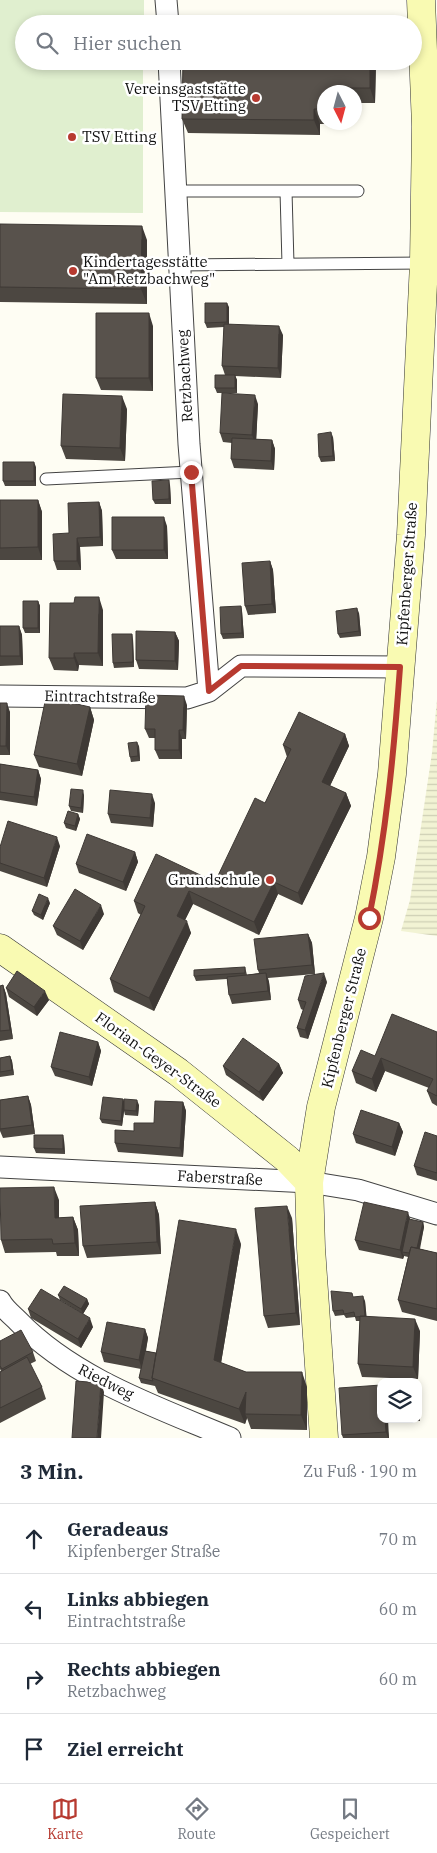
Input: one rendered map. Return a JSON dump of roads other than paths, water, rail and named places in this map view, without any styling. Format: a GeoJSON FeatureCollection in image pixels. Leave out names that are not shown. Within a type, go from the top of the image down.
{"type":"FeatureCollection","features":[{"type":"Feature","properties":{"kind":"street"},"geometry":{"type":"LineString","coordinates":[[166,0],[167,15]]}},
{"type":"Feature","properties":{"kind":"street","name":"Kipfenberger Straße"},"geometry":{"type":"LineString","coordinates":[[421,0],[422,15]]}},
{"type":"Feature","properties":{"kind":"street","name":"Kipfenberger Straße"},"geometry":{"type":"LineString","coordinates":[[324,1438],[311,1248],[309,1182],[321,1107],[354,983],[381,857],[392,774],[411,535],[424,263],[426,126],[422,25]]}},
{"type":"Feature","properties":{"kind":"street","name":"Retzbachweg"},"geometry":{"type":"LineString","coordinates":[[169,70],[191,472],[209,691]]}},
{"type":"Feature","properties":{"kind":"street","name":"Eintrachtstraße"},"geometry":{"type":"LineString","coordinates":[[0,696],[187,698],[209,691],[241,666],[400,667]]}},
{"type":"Feature","properties":{"kind":"street","name":"Florian-Geyer-Straße"},"geometry":{"type":"LineString","coordinates":[[0,948],[178,1072],[287,1159],[309,1182]]}},
{"type":"Feature","properties":{"kind":"street","name":"Faberstraße"},"geometry":{"type":"LineString","coordinates":[[0,1167],[309,1182],[358,1190],[437,1214]]}},
{"type":"Feature","properties":{"kind":"street","name":"Riedweg"},"geometry":{"type":"LineString","coordinates":[[0,1301],[28,1332],[59,1358],[141,1400],[230,1438]]}},
{"type":"Feature","properties":{"kind":"lane"},"geometry":{"type":"LineString","coordinates":[[176,190],[358,191]]}},
{"type":"Feature","properties":{"kind":"lane"},"geometry":{"type":"LineString","coordinates":[[286,191],[288,264]]}},
{"type":"Feature","properties":{"kind":"lane"},"geometry":{"type":"LineString","coordinates":[[179,265],[424,263]]}},
{"type":"Feature","properties":{"kind":"lane"},"geometry":{"type":"LineString","coordinates":[[46,479],[191,472]]}},
{"type":"Feature","properties":{"kind":"place","name":"Vereinsgaststätte TSV Etting"},"geometry":{"type":"Point","coordinates":[256,98]}},
{"type":"Feature","properties":{"kind":"place","name":"TSV Etting"},"geometry":{"type":"Point","coordinates":[72,137]}},
{"type":"Feature","properties":{"kind":"place","name":"Kindertagesstätte \"Am Retzbachweg\""},"geometry":{"type":"Point","coordinates":[73,271]}},
{"type":"Feature","properties":{"kind":"place","name":"Grundschule"},"geometry":{"type":"Point","coordinates":[270,880]}}]}
